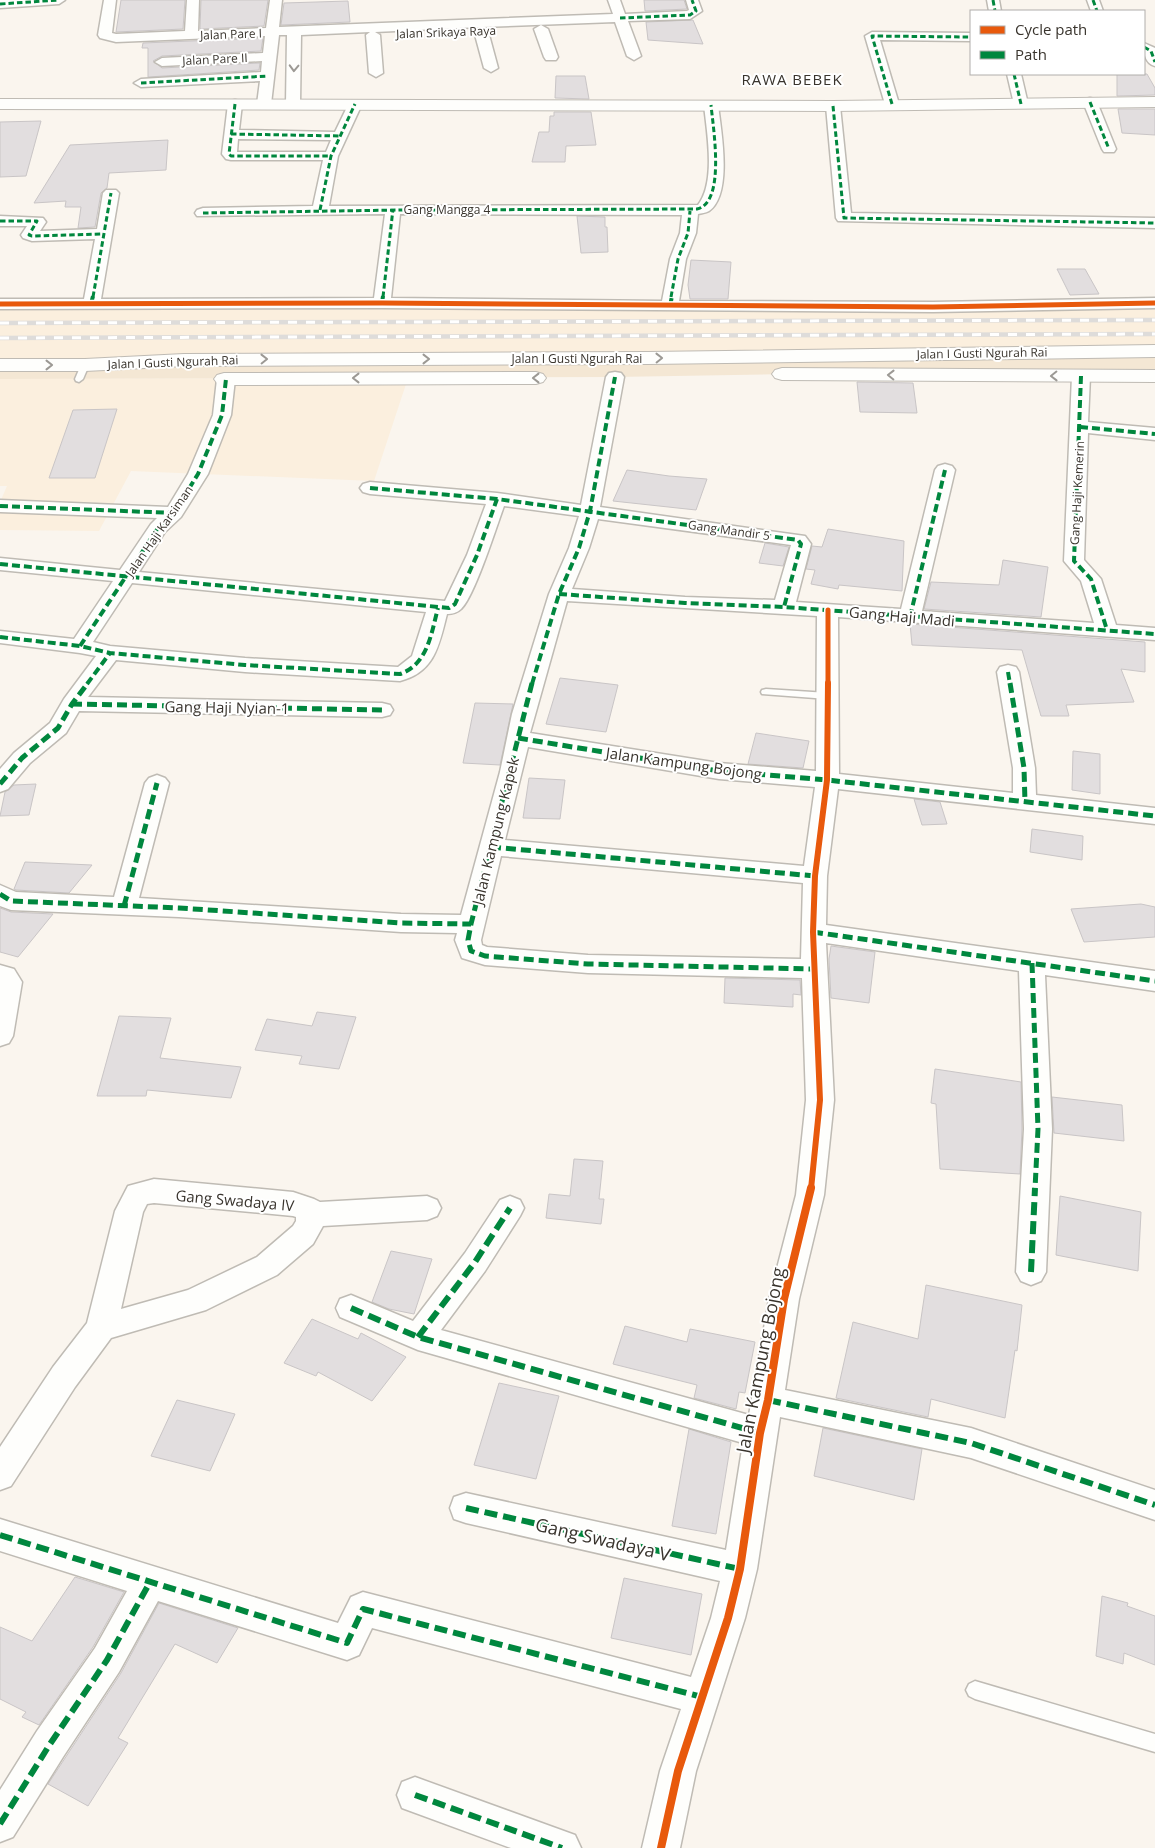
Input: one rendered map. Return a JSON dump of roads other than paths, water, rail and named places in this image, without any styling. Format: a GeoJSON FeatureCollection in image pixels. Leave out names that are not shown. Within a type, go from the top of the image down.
{"type":"FeatureCollection","features":[{"type":"Feature","properties":{"kind":"main road"},"geometry":{"type":"LineString","coordinates":[[0,104],[833,106],[1155,102]]}},
{"type":"Feature","properties":{"kind":"main road"},"geometry":{"type":"LineString","coordinates":[[1081,376],[1098,351]]}},
{"type":"Feature","properties":{"kind":"main road","name":"Jalan I Gusti Ngurah Rai"},"geometry":{"type":"LineString","coordinates":[[0,379],[184,360],[648,358],[1155,351]]}},
{"type":"Feature","properties":{"kind":"main road","name":"Jalan I Gusti Ngurah Rai"},"geometry":{"type":"LineString","coordinates":[[0,365],[180,379]]}},
{"type":"Feature","properties":{"kind":"main road","name":"Jalan I Gusti Ngurah Rai"},"geometry":{"type":"LineString","coordinates":[[711,376],[1155,376]]}},
{"type":"Feature","properties":{"kind":"main road","name":"Jalan I Gusti Ngurah Rai"},"geometry":{"type":"LineString","coordinates":[[217,379],[556,377]]}},
{"type":"Feature","properties":{"kind":"street"},"geometry":{"type":"LineString","coordinates":[[0,4],[58,0]]}},
{"type":"Feature","properties":{"kind":"street","name":"Jalan Pare I"},"geometry":{"type":"LineString","coordinates":[[110,0],[105,35],[116,38],[271,36]]}},
{"type":"Feature","properties":{"kind":"street"},"geometry":{"type":"LineString","coordinates":[[191,36],[193,0]]}},
{"type":"Feature","properties":{"kind":"street"},"geometry":{"type":"LineString","coordinates":[[264,104],[271,36],[280,0]]}},
{"type":"Feature","properties":{"kind":"street"},"geometry":{"type":"LineString","coordinates":[[614,0],[634,56]]}},
{"type":"Feature","properties":{"kind":"street","name":"Jalan Srikaya Raya"},"geometry":{"type":"LineString","coordinates":[[271,36],[518,21],[597,18],[621,21],[690,15],[696,11],[692,0]]}},
{"type":"Feature","properties":{"kind":"street"},"geometry":{"type":"LineString","coordinates":[[514,7],[518,21]]}},
{"type":"Feature","properties":{"kind":"street","name":"Jalan Srikaya Raya"},"geometry":{"type":"LineString","coordinates":[[295,35],[373,35],[541,29],[597,18]]}},
{"type":"Feature","properties":{"kind":"street"},"geometry":{"type":"LineString","coordinates":[[541,29],[551,57]]}},
{"type":"Feature","properties":{"kind":"street"},"geometry":{"type":"LineString","coordinates":[[481,31],[491,68]]}},
{"type":"Feature","properties":{"kind":"street"},"geometry":{"type":"LineString","coordinates":[[293,104],[295,35]]}},
{"type":"Feature","properties":{"kind":"street"},"geometry":{"type":"LineString","coordinates":[[373,35],[376,73]]}},
{"type":"Feature","properties":{"kind":"street"},"geometry":{"type":"LineString","coordinates":[[892,104],[872,36],[970,37]]}},
{"type":"Feature","properties":{"kind":"street"},"geometry":{"type":"LineString","coordinates":[[132,52],[135,38]]}},
{"type":"Feature","properties":{"kind":"street"},"geometry":{"type":"LineString","coordinates":[[1145,48],[1150,51],[1155,62]]}},
{"type":"Feature","properties":{"kind":"street","name":"Jalan Pare II"},"geometry":{"type":"LineString","coordinates":[[162,62],[268,57]]}},
{"type":"Feature","properties":{"kind":"street"},"geometry":{"type":"LineString","coordinates":[[1014,75],[1021,104]]}},
{"type":"Feature","properties":{"kind":"street"},"geometry":{"type":"LineString","coordinates":[[141,83],[268,76]]}},
{"type":"Feature","properties":{"kind":"street"},"geometry":{"type":"LineString","coordinates":[[1090,102],[1109,149]]}},
{"type":"Feature","properties":{"kind":"street"},"geometry":{"type":"LineString","coordinates":[[234,104],[228,154],[231,156],[331,156]]}},
{"type":"Feature","properties":{"kind":"street"},"geometry":{"type":"LineString","coordinates":[[320,210],[331,156],[355,104]]}},
{"type":"Feature","properties":{"kind":"street"},"geometry":{"type":"LineString","coordinates":[[670,306],[678,259],[688,234],[690,211],[702,209],[706,205],[714,187],[717,166],[711,105]]}},
{"type":"Feature","properties":{"kind":"street"},"geometry":{"type":"LineString","coordinates":[[833,106],[844,218],[1155,224]]}},
{"type":"Feature","properties":{"kind":"street"},"geometry":{"type":"LineString","coordinates":[[231,134],[341,136]]}},
{"type":"Feature","properties":{"kind":"street"},"geometry":{"type":"LineString","coordinates":[[91,304],[100,268],[103,234],[111,193]]}},
{"type":"Feature","properties":{"kind":"street","name":"Gang Mangga 4"},"geometry":{"type":"LineString","coordinates":[[203,213],[393,209],[638,208],[690,211]]}},
{"type":"Feature","properties":{"kind":"street"},"geometry":{"type":"LineString","coordinates":[[382,303],[393,209]]}},
{"type":"Feature","properties":{"kind":"street"},"geometry":{"type":"LineString","coordinates":[[0,221],[37,221],[29,235],[32,236],[103,234]]}},
{"type":"Feature","properties":{"kind":"street"},"geometry":{"type":"LineString","coordinates":[[0,304],[382,303],[670,306],[788,305],[933,308],[1155,303]]}},
{"type":"Feature","properties":{"kind":"street","name":"Gang Haji Kemerin"},"geometry":{"type":"LineString","coordinates":[[1081,376],[1074,562],[1091,579],[1107,630]]}},
{"type":"Feature","properties":{"kind":"street"},"geometry":{"type":"LineString","coordinates":[[518,738],[523,714],[559,594],[579,548],[590,511],[614,377]]}},
{"type":"Feature","properties":{"kind":"street","name":"Jalan Haji Karsiman"},"geometry":{"type":"LineString","coordinates":[[80,646],[158,528],[174,513],[198,474],[222,415],[217,379]]}},
{"type":"Feature","properties":{"kind":"street"},"geometry":{"type":"LineString","coordinates":[[1080,427],[1155,434]]}},
{"type":"Feature","properties":{"kind":"street"},"geometry":{"type":"LineString","coordinates":[[910,617],[945,470]]}},
{"type":"Feature","properties":{"kind":"street"},"geometry":{"type":"LineString","coordinates":[[370,488],[497,499],[590,511]]}},
{"type":"Feature","properties":{"kind":"street"},"geometry":{"type":"LineString","coordinates":[[0,564],[450,608],[455,606],[497,499]]}},
{"type":"Feature","properties":{"kind":"street"},"geometry":{"type":"LineString","coordinates":[[0,506],[174,513]]}},
{"type":"Feature","properties":{"kind":"street","name":"Gang Mandir 5"},"geometry":{"type":"LineString","coordinates":[[590,511],[798,540],[801,544],[784,607]]}},
{"type":"Feature","properties":{"kind":"street","name":"Gang Haji Madi"},"geometry":{"type":"LineString","coordinates":[[559,594],[685,603],[784,607],[1155,634]]}},
{"type":"Feature","properties":{"kind":"street"},"geometry":{"type":"LineString","coordinates":[[0,637],[80,646],[110,653],[245,665],[400,674],[414,670],[419,664],[424,654],[438,608]]}},
{"type":"Feature","properties":{"kind":"street"},"geometry":{"type":"LineString","coordinates":[[828,610],[827,780],[1155,816]]}},
{"type":"Feature","properties":{"kind":"street"},"geometry":{"type":"LineString","coordinates":[[0,784],[22,758],[58,728],[72,704],[110,653]]}},
{"type":"Feature","properties":{"kind":"street"},"geometry":{"type":"LineString","coordinates":[[1008,672],[1024,768],[1025,802]]}},
{"type":"Feature","properties":{"kind":"street","name":"Gang Haji Nyian-1"},"geometry":{"type":"LineString","coordinates":[[72,704],[382,710]]}},
{"type":"Feature","properties":{"kind":"street","name":"Jalan Kampung Bojong"},"geometry":{"type":"LineString","coordinates":[[518,738],[720,771],[827,780],[815,876],[813,932],[820,1100],[810,1195],[784,1299],[768,1400],[760,1433],[740,1569],[728,1618],[678,1771],[661,1848]]}},
{"type":"Feature","properties":{"kind":"street","name":"Jalan Kampung Kapek"},"geometry":{"type":"LineString","coordinates":[[518,738],[471,924],[469,946],[471,951],[485,956],[588,964],[814,969]]}},
{"type":"Feature","properties":{"kind":"street"},"geometry":{"type":"LineString","coordinates":[[124,906],[157,783]]}},
{"type":"Feature","properties":{"kind":"street"},"geometry":{"type":"LineString","coordinates":[[491,847],[815,876]]}},
{"type":"Feature","properties":{"kind":"street"},"geometry":{"type":"LineString","coordinates":[[0,894],[11,901],[402,923],[471,924]]}},
{"type":"Feature","properties":{"kind":"street"},"geometry":{"type":"LineString","coordinates":[[813,932],[1155,981]]}},
{"type":"Feature","properties":{"kind":"street"},"geometry":{"type":"LineString","coordinates":[[1031,1272],[1038,1130],[1033,1033],[1032,963]]}},
{"type":"Feature","properties":{"kind":"street"},"geometry":{"type":"LineString","coordinates":[[0,1036],[2,987]]}},
{"type":"Feature","properties":{"kind":"street","name":"Gang Swadaya IV"},"geometry":{"type":"LineString","coordinates":[[0,1475],[64,1377],[101,1328],[129,1211],[138,1194],[154,1191],[292,1204],[309,1210],[310,1222],[303,1235],[267,1266],[195,1301],[101,1328]]}},
{"type":"Feature","properties":{"kind":"street"},"geometry":{"type":"LineString","coordinates":[[310,1215],[427,1208]]}},
{"type":"Feature","properties":{"kind":"street"},"geometry":{"type":"LineString","coordinates":[[418,1337],[475,1262],[510,1208]]}},
{"type":"Feature","properties":{"kind":"street"},"geometry":{"type":"LineString","coordinates":[[351,1308],[418,1337],[760,1433]]}},
{"type":"Feature","properties":{"kind":"street"},"geometry":{"type":"LineString","coordinates":[[768,1400],[971,1443],[1155,1505]]}},
{"type":"Feature","properties":{"kind":"street","name":"Gang Swadaya V"},"geometry":{"type":"LineString","coordinates":[[466,1508],[740,1569]]}},
{"type":"Feature","properties":{"kind":"street"},"geometry":{"type":"LineString","coordinates":[[0,1535],[347,1642],[364,1609],[702,1697]]}},
{"type":"Feature","properties":{"kind":"street"},"geometry":{"type":"LineString","coordinates":[[0,1824],[50,1744],[107,1660],[150,1582]]}},
{"type":"Feature","properties":{"kind":"street"},"geometry":{"type":"LineString","coordinates":[[415,1795],[562,1848]]}},
{"type":"Feature","properties":{"kind":"lane"},"geometry":{"type":"LineString","coordinates":[[766,692],[828,696]]}},
{"type":"Feature","properties":{"kind":"lane"},"geometry":{"type":"LineString","coordinates":[[975,1690],[1155,1743]]}},
{"type":"Feature","properties":{"kind":"railway"},"geometry":{"type":"LineString","coordinates":[[0,323],[1155,320]]}},
{"type":"Feature","properties":{"kind":"railway"},"geometry":{"type":"LineString","coordinates":[[0,338],[1155,334]]}},
{"type":"Feature","properties":{"kind":"district","name":"RAWA BEBEK"},"geometry":{"type":"Point","coordinates":[792,79]}}]}
